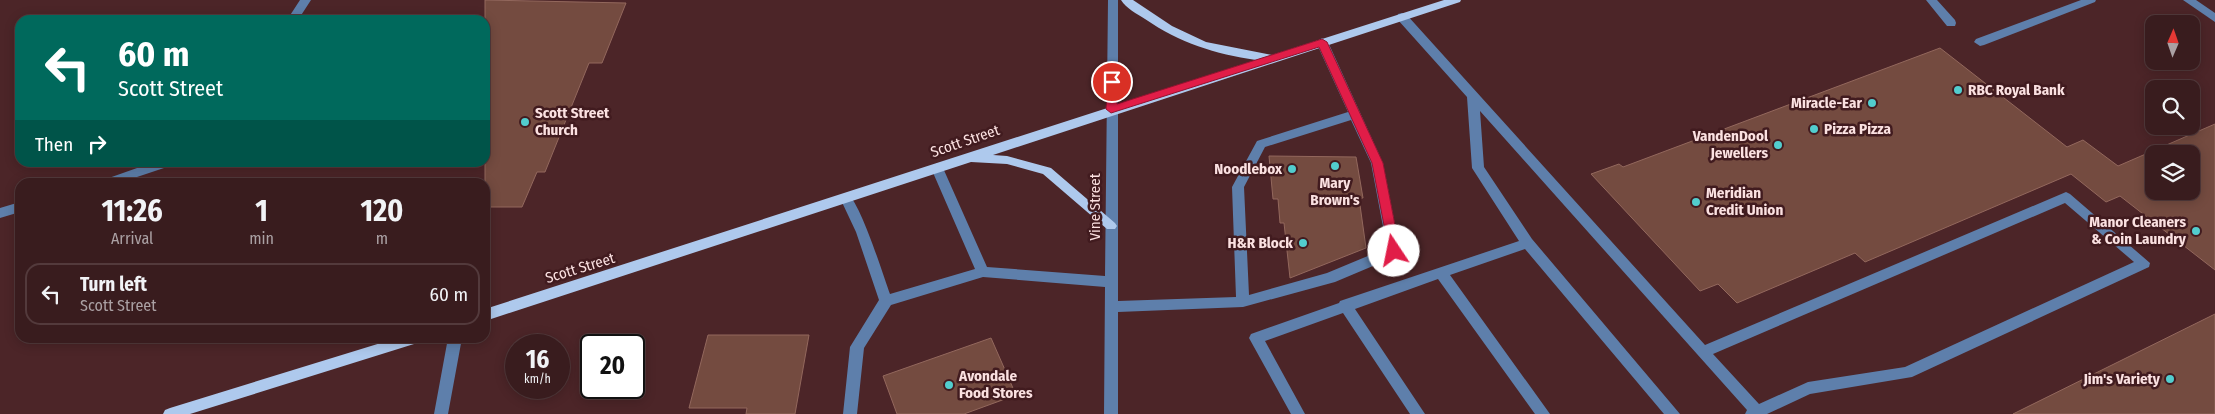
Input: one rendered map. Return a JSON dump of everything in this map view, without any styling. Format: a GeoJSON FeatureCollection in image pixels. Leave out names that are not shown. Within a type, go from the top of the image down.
{"type":"FeatureCollection","features":[{"type":"Feature","properties":{"kind":"main road"},"geometry":{"type":"LineString","coordinates":[[1126,0],[1160,25],[1187,38],[1215,49],[1272,58]]}},
{"type":"Feature","properties":{"kind":"main road","name":"Scott Street"},"geometry":{"type":"LineString","coordinates":[[490,313],[846,198],[1111,109],[1456,0]]}},
{"type":"Feature","properties":{"kind":"main road"},"geometry":{"type":"LineString","coordinates":[[967,158],[1007,160],[1047,171],[1111,226]]}},
{"type":"Feature","properties":{"kind":"main road"},"geometry":{"type":"LineString","coordinates":[[170,414],[398,343]]}},
{"type":"Feature","properties":{"kind":"street"},"geometry":{"type":"LineString","coordinates":[[296,15],[306,0]]}},
{"type":"Feature","properties":{"kind":"street","name":"Vine Street"},"geometry":{"type":"LineString","coordinates":[[1111,414],[1113,0]]}},
{"type":"Feature","properties":{"kind":"street"},"geometry":{"type":"LineString","coordinates":[[1931,0],[1951,23]]}},
{"type":"Feature","properties":{"kind":"street"},"geometry":{"type":"LineString","coordinates":[[1980,42],[2091,0]]}},
{"type":"Feature","properties":{"kind":"street"},"geometry":{"type":"LineString","coordinates":[[2188,0],[2215,18]]}},
{"type":"Feature","properties":{"kind":"street"},"geometry":{"type":"LineString","coordinates":[[1402,17],[1703,352],[1755,413],[1808,388],[1907,372],[2144,263],[2066,197],[1703,352]]}},
{"type":"Feature","properties":{"kind":"street"},"geometry":{"type":"LineString","coordinates":[[1111,306],[1243,302],[1330,278],[1394,251],[1377,163],[1322,42]]}},
{"type":"Feature","properties":{"kind":"street"},"geometry":{"type":"LineString","coordinates":[[1473,96],[1478,168],[1527,243],[1674,414]]}},
{"type":"Feature","properties":{"kind":"street"},"geometry":{"type":"LineString","coordinates":[[1243,302],[1238,187],[1261,144],[1356,114]]}},
{"type":"Feature","properties":{"kind":"street"},"geometry":{"type":"LineString","coordinates":[[122,178],[154,167]]}},
{"type":"Feature","properties":{"kind":"street"},"geometry":{"type":"LineString","coordinates":[[937,168],[983,272]]}},
{"type":"Feature","properties":{"kind":"street"},"geometry":{"type":"LineString","coordinates":[[846,198],[862,232],[886,301]]}},
{"type":"Feature","properties":{"kind":"street"},"geometry":{"type":"LineString","coordinates":[[0,213],[15,208]]}},
{"type":"Feature","properties":{"kind":"street"},"geometry":{"type":"LineString","coordinates":[[1298,414],[1256,338],[1345,305],[1527,243]]}},
{"type":"Feature","properties":{"kind":"street"},"geometry":{"type":"LineString","coordinates":[[850,414],[857,347],[886,301],[983,272],[1111,282]]}},
{"type":"Feature","properties":{"kind":"street"},"geometry":{"type":"LineString","coordinates":[[1441,273],[1543,414]]}},
{"type":"Feature","properties":{"kind":"street"},"geometry":{"type":"LineString","coordinates":[[1345,305],[1418,414]]}},
{"type":"Feature","properties":{"kind":"street"},"geometry":{"type":"LineString","coordinates":[[441,414],[454,343]]}},
{"type":"Feature","properties":{"kind":"building","name":"Scott Street Church"},"geometry":{"type":"Polygon","coordinates":[[[485,0],[626,3],[602,63],[589,63],[545,172],[537,172],[522,207],[490,207],[490,178],[485,178],[485,167],[490,167],[490,15],[485,15],[485,0]]]}},
{"type":"Feature","properties":{"kind":"building"},"geometry":{"type":"Polygon","coordinates":[[[1940,48],[2067,147],[2083,140],[2118,166],[2145,154],[2145,200],[2200,200],[2200,145],[2166,145],[2190,135],[2200,135],[2200,130],[2215,124],[2215,270],[2120,196],[2106,202],[2071,174],[1865,262],[1855,253],[1737,303],[1718,284],[1700,291],[1591,174],[1619,164],[1623,167],[1940,48]]]}},
{"type":"Feature","properties":{"kind":"building"},"geometry":{"type":"Polygon","coordinates":[[[1269,156],[1356,157],[1363,198],[1359,198],[1366,248],[1290,278],[1284,223],[1280,223],[1278,199],[1273,199],[1269,156]]]}},
{"type":"Feature","properties":{"kind":"building"},"geometry":{"type":"Polygon","coordinates":[[[2215,314],[2215,414],[2013,414],[2215,314]]]}},
{"type":"Feature","properties":{"kind":"building"},"geometry":{"type":"Polygon","coordinates":[[[708,335],[809,335],[795,414],[746,414],[747,408],[689,408],[708,335]]]}},
{"type":"Feature","properties":{"kind":"building","name":"Avondale Food Stores"},"geometry":{"type":"Polygon","coordinates":[[[991,338],[1016,395],[964,414],[897,414],[883,376],[991,338]]]}},
{"type":"Feature","properties":{"kind":"place","name":"RBC Royal Bank"},"geometry":{"type":"Point","coordinates":[1958,90]}},
{"type":"Feature","properties":{"kind":"place","name":"Miracle-Ear"},"geometry":{"type":"Point","coordinates":[1872,103]}},
{"type":"Feature","properties":{"kind":"place","name":"Scott Street Church"},"geometry":{"type":"Point","coordinates":[525,122]}},
{"type":"Feature","properties":{"kind":"place","name":"Pizza Pizza"},"geometry":{"type":"Point","coordinates":[1814,129]}},
{"type":"Feature","properties":{"kind":"place","name":"VandenDool Jewellers"},"geometry":{"type":"Point","coordinates":[1778,145]}},
{"type":"Feature","properties":{"kind":"place","name":"Mary Brown's"},"geometry":{"type":"Point","coordinates":[1335,166]}},
{"type":"Feature","properties":{"kind":"place","name":"Noodlebox"},"geometry":{"type":"Point","coordinates":[1292,169]}},
{"type":"Feature","properties":{"kind":"place","name":"Meridian Credit Union"},"geometry":{"type":"Point","coordinates":[1696,202]}},
{"type":"Feature","properties":{"kind":"place","name":"Manor Cleaners & Coin Laundry"},"geometry":{"type":"Point","coordinates":[2196,231]}},
{"type":"Feature","properties":{"kind":"place","name":"H&R Block"},"geometry":{"type":"Point","coordinates":[1303,243]}},
{"type":"Feature","properties":{"kind":"place","name":"Jim's Variety"},"geometry":{"type":"Point","coordinates":[2170,379]}},
{"type":"Feature","properties":{"kind":"place","name":"Avondale Food Stores"},"geometry":{"type":"Point","coordinates":[949,385]}},
{"type":"Feature","properties":{"kind":"route"},"geometry":{"type":"LineString","coordinates":[[1112,82],[1111,109],[1322,42],[1377,163],[1394,251]]}}]}
